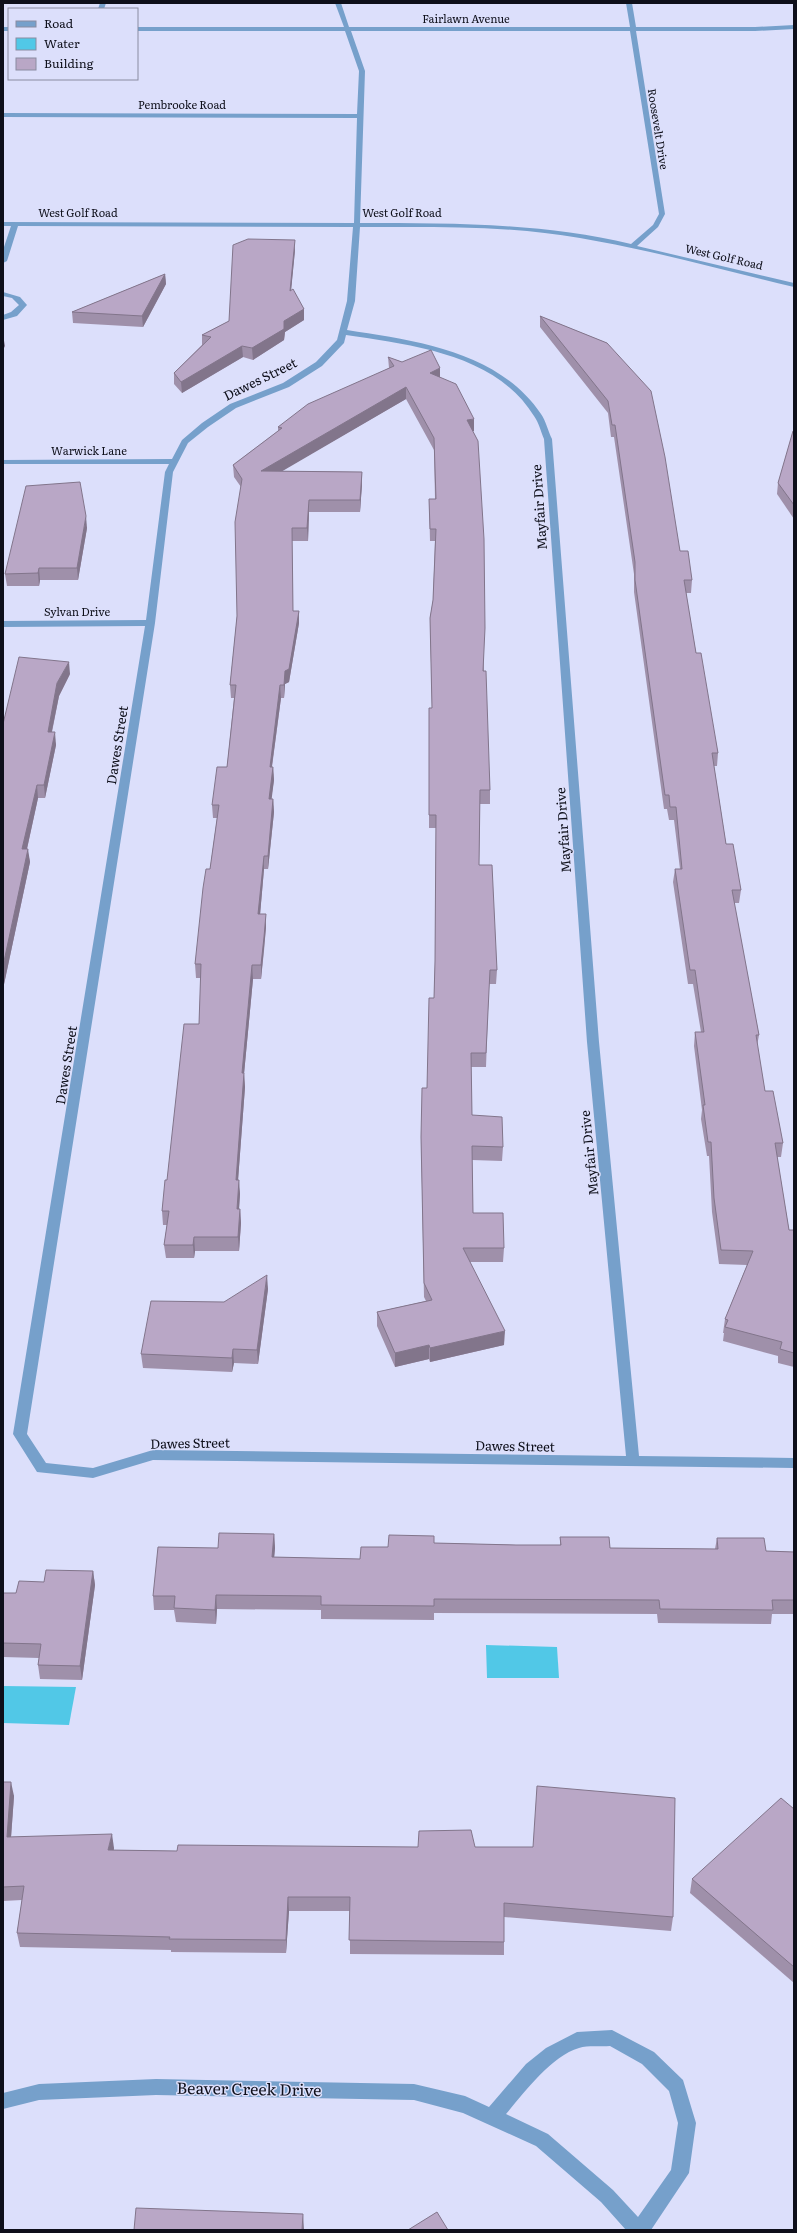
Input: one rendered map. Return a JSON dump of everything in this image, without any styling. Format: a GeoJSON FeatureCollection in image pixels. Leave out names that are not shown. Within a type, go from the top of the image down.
{"type":"FeatureCollection","features":[{"type":"Feature","properties":{"kind":"street","name":"Dawes Street"},"geometry":{"type":"LineString","coordinates":[[338,3],[362,71],[357,224],[351,301],[341,341],[319,364],[286,385],[233,406],[205,425],[186,442],[169,472],[150,624],[20,1434],[42,1468],[94,1473],[153,1455],[794,1463]]}},
{"type":"Feature","properties":{"kind":"street","name":"Roosevelt Drive"},"geometry":{"type":"LineString","coordinates":[[629,3],[662,214],[656,226],[633,246]]}},
{"type":"Feature","properties":{"kind":"street","name":"Fairlawn Avenue"},"geometry":{"type":"LineString","coordinates":[[138,29],[755,29],[794,26]]}},
{"type":"Feature","properties":{"kind":"street","name":"Pembrooke Road"},"geometry":{"type":"LineString","coordinates":[[3,115],[360,116]]}},
{"type":"Feature","properties":{"kind":"street","name":"West Golf Road"},"geometry":{"type":"LineString","coordinates":[[3,224],[357,224],[454,225],[527,229],[569,234],[633,246],[794,285]]}},
{"type":"Feature","properties":{"kind":"street"},"geometry":{"type":"LineString","coordinates":[[3,261],[15,224]]}},
{"type":"Feature","properties":{"kind":"street"},"geometry":{"type":"LineString","coordinates":[[3,294],[16,297],[21,301],[23,306],[14,314],[3,318]]}},
{"type":"Feature","properties":{"kind":"street","name":"Mayfair Drive"},"geometry":{"type":"LineString","coordinates":[[343,332],[407,342],[443,351],[474,362],[503,378],[523,395],[538,415],[548,439],[593,1042],[633,1461]]}},
{"type":"Feature","properties":{"kind":"street","name":"Warwick Lane"},"geometry":{"type":"LineString","coordinates":[[3,462],[175,461]]}},
{"type":"Feature","properties":{"kind":"street","name":"Sylvan Drive"},"geometry":{"type":"LineString","coordinates":[[3,624],[150,624]]}},
{"type":"Feature","properties":{"kind":"street","name":"Beaver Creek Drive"},"geometry":{"type":"LineString","coordinates":[[3,2101],[39,2092],[156,2087],[414,2092],[465,2105],[542,2140],[607,2196],[639,2230],[680,2173],[687,2123],[677,2086],[648,2058],[612,2038],[577,2040],[552,2054],[532,2070],[492,2117]]}},
{"type":"Feature","properties":{"kind":"water"},"geometry":{"type":"Polygon","coordinates":[[[486,1645],[557,1647],[559,1678],[487,1678],[486,1645]]]}},
{"type":"Feature","properties":{"kind":"water"},"geometry":{"type":"Polygon","coordinates":[[[3,1686],[76,1687],[69,1725],[3,1723],[3,1686]]]}},
{"type":"Feature","properties":{"kind":"building"},"geometry":{"type":"Polygon","coordinates":[[[248,239],[295,240],[290,291],[293,289],[304,309],[284,321],[284,329],[252,348],[242,346],[181,382],[174,373],[211,337],[202,335],[229,321],[233,245],[248,239]]]}},
{"type":"Feature","properties":{"kind":"building"},"geometry":{"type":"Polygon","coordinates":[[[165,274],[142,316],[72,312],[165,274]]]}},
{"type":"Feature","properties":{"kind":"building"},"geometry":{"type":"Polygon","coordinates":[[[540,316],[607,343],[651,391],[665,457],[680,551],[688,551],[692,580],[684,580],[696,653],[701,653],[718,753],[712,753],[726,844],[733,844],[741,890],[732,890],[759,1035],[756,1035],[765,1091],[773,1091],[783,1143],[775,1143],[789,1230],[794,1230],[794,1353],[780,1349],[782,1342],[725,1327],[728,1320],[725,1319],[753,1251],[721,1250],[714,1198],[711,1142],[708,1142],[703,1105],[705,1105],[695,1032],[704,1032],[695,970],[690,970],[675,869],[682,869],[676,807],[670,807],[669,795],[665,795],[635,580],[635,562],[615,425],[612,425],[608,401],[540,316]]]}},
{"type":"Feature","properties":{"kind":"building"},"geometry":{"type":"Polygon","coordinates":[[[431,350],[440,368],[430,373],[456,384],[474,419],[467,420],[478,441],[484,539],[485,628],[483,671],[486,671],[490,790],[480,790],[479,865],[492,865],[497,970],[490,970],[486,1053],[471,1053],[472,1115],[502,1117],[503,1147],[472,1146],[473,1213],[503,1213],[504,1248],[463,1248],[505,1331],[430,1348],[429,1345],[395,1353],[377,1312],[432,1300],[424,1283],[421,1137],[422,1088],[427,1088],[429,998],[434,998],[435,961],[436,815],[429,815],[429,708],[432,708],[430,618],[433,600],[436,529],[430,529],[429,499],[436,499],[434,438],[406,387],[261,471],[362,472],[360,500],[309,500],[307,528],[292,528],[293,611],[299,611],[289,669],[285,671],[284,685],[280,685],[270,767],[273,767],[269,799],[273,799],[268,856],[264,856],[258,914],[266,914],[264,937],[261,965],[252,965],[242,1073],[244,1073],[236,1180],[239,1180],[237,1209],[240,1209],[238,1237],[194,1237],[193,1245],[164,1245],[169,1211],[162,1211],[165,1180],[167,1180],[184,1024],[199,1024],[201,964],[195,964],[203,888],[206,869],[210,869],[219,805],[212,805],[217,767],[227,767],[236,685],[230,685],[237,616],[235,522],[242,479],[233,465],[282,428],[278,427],[308,404],[394,366],[388,357],[402,362],[431,350]]]}},
{"type":"Feature","properties":{"kind":"building"},"geometry":{"type":"Polygon","coordinates":[[[794,431],[794,505],[778,483],[794,431]]]}},
{"type":"Feature","properties":{"kind":"building"},"geometry":{"type":"Polygon","coordinates":[[[80,482],[86,516],[77,568],[39,568],[38,573],[5,574],[26,486],[80,482]]]}},
{"type":"Feature","properties":{"kind":"building"},"geometry":{"type":"Polygon","coordinates":[[[19,657],[69,662],[57,683],[48,732],[55,732],[44,785],[37,785],[22,849],[28,849],[3,966],[3,724],[19,657]]]}},
{"type":"Feature","properties":{"kind":"building"},"geometry":{"type":"Polygon","coordinates":[[[267,1275],[257,1350],[233,1349],[232,1358],[141,1354],[151,1301],[224,1302],[267,1275]]]}},
{"type":"Feature","properties":{"kind":"building"},"geometry":{"type":"Polygon","coordinates":[[[219,1533],[274,1534],[272,1557],[360,1559],[361,1547],[388,1547],[389,1535],[434,1536],[434,1543],[516,1545],[561,1545],[560,1537],[609,1537],[610,1548],[718,1549],[717,1538],[764,1538],[766,1551],[794,1552],[794,1600],[772,1600],[773,1610],[660,1609],[659,1600],[434,1599],[434,1606],[321,1605],[321,1596],[216,1595],[215,1610],[174,1608],[175,1596],[153,1596],[158,1547],[218,1548],[219,1533]]]}},
{"type":"Feature","properties":{"kind":"building"},"geometry":{"type":"Polygon","coordinates":[[[46,1570],[93,1571],[80,1666],[38,1665],[41,1644],[3,1643],[3,1593],[16,1593],[19,1581],[44,1582],[46,1570]]]}},
{"type":"Feature","properties":{"kind":"building"},"geometry":{"type":"Polygon","coordinates":[[[3,1782],[11,1782],[7,1837],[112,1834],[108,1850],[177,1851],[178,1845],[418,1847],[419,1831],[471,1830],[475,1847],[533,1847],[537,1786],[675,1798],[673,1917],[504,1903],[504,1942],[349,1940],[350,1897],[288,1897],[286,1940],[169,1939],[170,1937],[17,1933],[24,1886],[3,1887],[3,1782]]]}},
{"type":"Feature","properties":{"kind":"building"},"geometry":{"type":"Polygon","coordinates":[[[781,1798],[794,1809],[794,1967],[692,1879],[781,1798]]]}},
{"type":"Feature","properties":{"kind":"building"},"geometry":{"type":"Polygon","coordinates":[[[136,2208],[303,2214],[302,2230],[134,2230],[136,2208]]]}},
{"type":"Feature","properties":{"kind":"building"},"geometry":{"type":"Polygon","coordinates":[[[437,2212],[448,2230],[408,2230],[437,2212]]]}}]}
